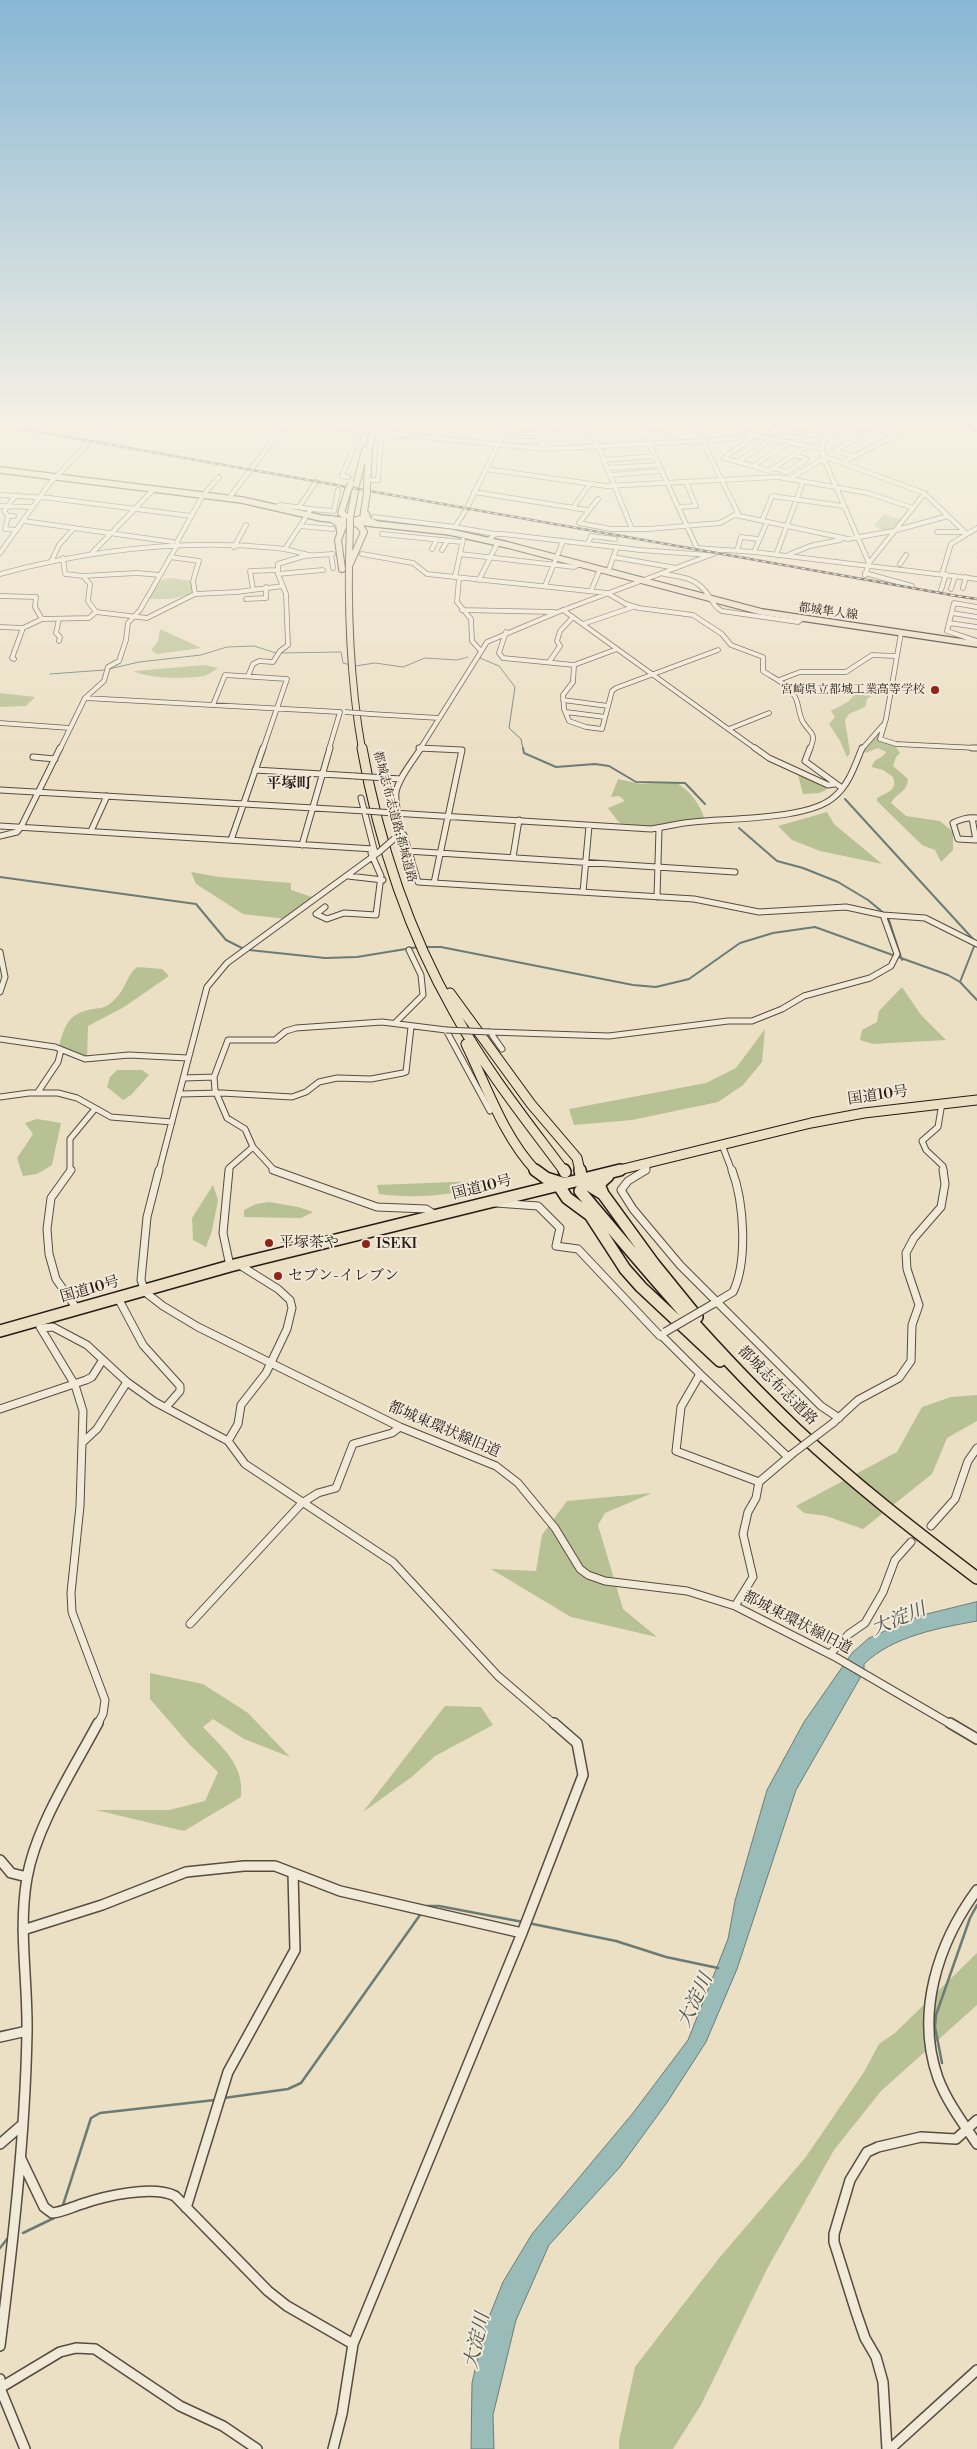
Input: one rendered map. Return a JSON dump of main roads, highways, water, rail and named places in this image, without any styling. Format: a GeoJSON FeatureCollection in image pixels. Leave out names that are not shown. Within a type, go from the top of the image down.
{"type":"FeatureCollection","features":[{"type":"Feature","properties":{"kind":"highway"},"geometry":{"type":"LineString","coordinates":[[337,540],[346,600]]}},
{"type":"Feature","properties":{"kind":"highway","name":"都城志布志道路;都城道路"},"geometry":{"type":"LineString","coordinates":[[350,540],[346,584],[347,647],[358,731],[388,854],[419,939],[436,979],[476,1048],[565,1172]]}},
{"type":"Feature","properties":{"kind":"highway"},"geometry":{"type":"LineString","coordinates":[[346,584],[349,579],[353,556],[360,540]]}},
{"type":"Feature","properties":{"kind":"highway"},"geometry":{"type":"LineString","coordinates":[[426,956],[446,988],[530,1104],[589,1170],[613,1173]]}},
{"type":"Feature","properties":{"kind":"highway"},"geometry":{"type":"LineString","coordinates":[[436,979],[510,1134],[538,1173],[541,1184],[525,1193]]}},
{"type":"Feature","properties":{"kind":"highway","name":"国道10号"},"geometry":{"type":"LineString","coordinates":[[0,1331],[38,1325],[78,1310],[143,1290],[234,1265],[525,1193],[563,1185],[581,1186],[613,1173],[835,1118],[975,1099]]}},
{"type":"Feature","properties":{"kind":"highway"},"geometry":{"type":"LineString","coordinates":[[577,1158],[581,1186],[602,1194]]}},
{"type":"Feature","properties":{"kind":"highway"},"geometry":{"type":"LineString","coordinates":[[538,1173],[563,1185],[567,1198],[590,1215],[626,1269],[641,1287],[733,1374],[795,1428]]}},
{"type":"Feature","properties":{"kind":"highway"},"geometry":{"type":"LineString","coordinates":[[613,1173],[602,1180],[600,1184],[602,1194],[654,1264],[712,1336],[795,1428]]}},
{"type":"Feature","properties":{"kind":"highway","name":"都城志布志道路"},"geometry":{"type":"LineString","coordinates":[[581,1186],[700,1330],[795,1428],[840,1469],[977,1578]]}},
{"type":"Feature","properties":{"kind":"highway"},"geometry":{"type":"LineString","coordinates":[[541,1190],[576,1203]]}},
{"type":"Feature","properties":{"kind":"main road","name":"都城隼人線"},"geometry":{"type":"LineString","coordinates":[[490,540],[497,544],[600,569],[761,615],[976,642]]}},
{"type":"Feature","properties":{"kind":"water"},"geometry":{"type":"Polygon","coordinates":[[[977,1602],[977,1621],[932,1630],[902,1640],[876,1654],[864,1664],[864,1671],[796,1790],[737,1969],[706,2042],[668,2101],[620,2167],[549,2245],[516,2320],[493,2415],[494,2449],[471,2449],[472,2383],[485,2327],[503,2282],[532,2234],[633,2113],[688,2040],[728,1939],[735,1901],[767,1790],[804,1722],[852,1653],[869,1638],[919,1616],[977,1602]]]}},
{"type":"Feature","properties":{"kind":"waterway"},"geometry":{"type":"LineString","coordinates":[[109,669],[139,662],[201,655],[227,647],[254,646],[276,653]]}},
{"type":"Feature","properties":{"kind":"waterway"},"geometry":{"type":"LineString","coordinates":[[280,653],[341,652],[343,663],[350,665]]}},
{"type":"Feature","properties":{"kind":"waterway"},"geometry":{"type":"LineString","coordinates":[[355,666],[375,663],[403,667],[425,658],[457,660],[468,657]]}},
{"type":"Feature","properties":{"kind":"waterway"},"geometry":{"type":"LineString","coordinates":[[480,658],[499,666],[515,687],[509,728],[521,739],[523,749]]}},
{"type":"Feature","properties":{"kind":"waterway"},"geometry":{"type":"LineString","coordinates":[[50,674],[104,670]]}},
{"type":"Feature","properties":{"kind":"waterway"},"geometry":{"type":"LineString","coordinates":[[523,748],[524,753],[556,767],[595,764],[609,766],[636,782],[685,783],[705,804]]}},
{"type":"Feature","properties":{"kind":"waterway"},"geometry":{"type":"LineString","coordinates":[[845,799],[973,939]]}},
{"type":"Feature","properties":{"kind":"waterway"},"geometry":{"type":"LineString","coordinates":[[739,828],[777,861],[803,868],[838,882],[868,900],[885,914]]}},
{"type":"Feature","properties":{"kind":"waterway"},"geometry":{"type":"LineString","coordinates":[[0,877],[196,904],[226,940],[244,949]]}},
{"type":"Feature","properties":{"kind":"waterway"},"geometry":{"type":"LineString","coordinates":[[888,917],[901,958]]}},
{"type":"Feature","properties":{"kind":"waterway"},"geometry":{"type":"LineString","coordinates":[[425,947],[441,947],[633,985],[656,987],[689,979],[740,943],[773,933],[815,927],[901,958]]}},
{"type":"Feature","properties":{"kind":"waterway"},"geometry":{"type":"LineString","coordinates":[[960,982],[975,944]]}},
{"type":"Feature","properties":{"kind":"waterway"},"geometry":{"type":"LineString","coordinates":[[249,950],[325,958],[357,957],[418,947]]}},
{"type":"Feature","properties":{"kind":"waterway"},"geometry":{"type":"LineString","coordinates":[[901,958],[948,975],[960,982]]}},
{"type":"Feature","properties":{"kind":"waterway"},"geometry":{"type":"LineString","coordinates":[[960,982],[977,1000]]}},
{"type":"Feature","properties":{"kind":"waterway"},"geometry":{"type":"LineString","coordinates":[[942,2063],[935,2027],[936,2015],[970,1918],[977,1905]]}},
{"type":"Feature","properties":{"kind":"waterway"},"geometry":{"type":"LineString","coordinates":[[427,1906],[439,1906],[523,1922]]}},
{"type":"Feature","properties":{"kind":"waterway"},"geometry":{"type":"LineString","coordinates":[[224,2098],[288,2089],[301,2083],[420,1915]]}},
{"type":"Feature","properties":{"kind":"waterway","name":"大淀川"},"geometry":{"type":"LineString","coordinates":[[528,1923],[616,1941],[666,1957],[718,1968]]}},
{"type":"Feature","properties":{"kind":"waterway"},"geometry":{"type":"LineString","coordinates":[[63,2205],[91,2118],[100,2113],[215,2100]]}},
{"type":"Feature","properties":{"kind":"waterway"},"geometry":{"type":"LineString","coordinates":[[23,2233],[54,2218]]}},
{"type":"Feature","properties":{"kind":"waterway"},"geometry":{"type":"LineString","coordinates":[[0,2248],[8,2238]]}},
{"type":"Feature","properties":{"kind":"tunnel"},"geometry":{"type":"LineString","coordinates":[[333,554],[362,554]]}},
{"type":"Feature","properties":{"kind":"tunnel"},"geometry":{"type":"LineString","coordinates":[[911,1542],[931,1526]]}},
{"type":"Feature","properties":{"kind":"railway"},"geometry":{"type":"LineString","coordinates":[[645,540],[957,596]]}},
{"type":"Feature","properties":{"kind":"railway"},"geometry":{"type":"LineString","coordinates":[[950,595],[977,599]]}},
{"type":"Feature","properties":{"kind":"place","name":"宮崎県立都城工業高等学校"},"geometry":{"type":"Point","coordinates":[935,690]}},
{"type":"Feature","properties":{"kind":"place","name":"平塚茶や"},"geometry":{"type":"Point","coordinates":[269,1243]}},
{"type":"Feature","properties":{"kind":"place","name":"ISEKI"},"geometry":{"type":"Point","coordinates":[366,1244]}},
{"type":"Feature","properties":{"kind":"place","name":"セブン-イレブン"},"geometry":{"type":"Point","coordinates":[278,1276]}},
{"type":"Feature","properties":{"kind":"district","name":"平塚町"},"geometry":{"type":"Point","coordinates":[289,784]}}]}
